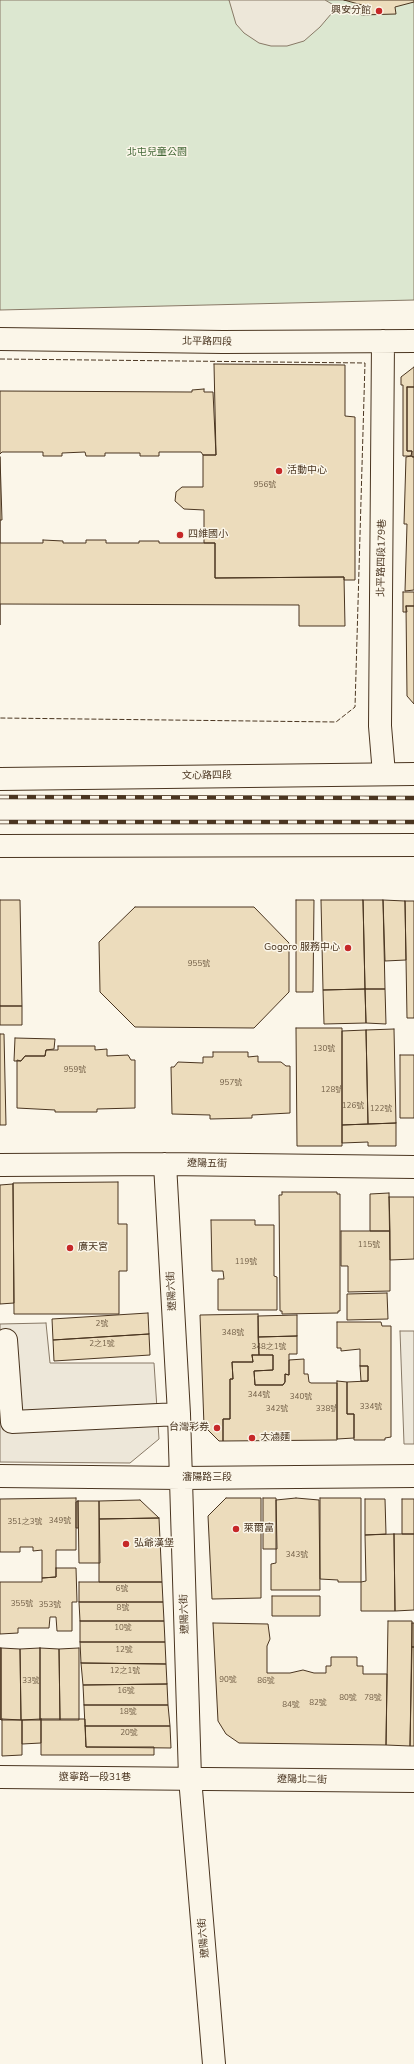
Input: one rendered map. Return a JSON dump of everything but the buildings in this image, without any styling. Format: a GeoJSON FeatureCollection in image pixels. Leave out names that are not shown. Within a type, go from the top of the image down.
{"type":"FeatureCollection","features":[{"type":"Feature","properties":{"kind":"street","name":"北平路四段"},"geometry":{"type":"LineString","coordinates":[[0,339],[223,342],[414,341]]}},
{"type":"Feature","properties":{"kind":"street","name":"北平路四段179巷"},"geometry":{"type":"LineString","coordinates":[[383,341],[380,726],[384,774]]}},
{"type":"Feature","properties":{"kind":"street","name":"文心路四段"},"geometry":{"type":"LineString","coordinates":[[0,779],[414,774]]}},
{"type":"Feature","properties":{"kind":"street"},"geometry":{"type":"LineString","coordinates":[[0,846],[414,844]]}},
{"type":"Feature","properties":{"kind":"street","name":"遼陽五街"},"geometry":{"type":"LineString","coordinates":[[0,1166],[165,1164],[414,1167]]}},
{"type":"Feature","properties":{"kind":"street","name":"遼陽六街"},"geometry":{"type":"LineString","coordinates":[[165,1164],[179,1414],[190,1778],[214,2064]]}},
{"type":"Feature","properties":{"kind":"street"},"geometry":{"type":"LineString","coordinates":[[6,1340],[12,1422],[179,1414]]}},
{"type":"Feature","properties":{"kind":"street","name":"瀋陽路三段"},"geometry":{"type":"LineString","coordinates":[[0,1476],[181,1478],[414,1476]]}},
{"type":"Feature","properties":{"kind":"street","name":"遼寧路一段31巷"},"geometry":{"type":"LineString","coordinates":[[0,1777],[190,1778]]}},
{"type":"Feature","properties":{"kind":"street","name":"遼陽北二街"},"geometry":{"type":"LineString","coordinates":[[190,1778],[414,1781]]}},
{"type":"Feature","properties":{"kind":"green space","name":"北屯兒童公園"},"geometry":{"type":"Polygon","coordinates":[[[0,0],[414,0],[414,300],[0,310],[0,0]]]}},
{"type":"Feature","properties":{"kind":"shaded area"},"geometry":{"type":"Polygon","coordinates":[[[229,0],[325,0],[337,7],[320,27],[304,41],[287,46],[271,46],[259,43],[244,33],[236,24],[229,0]]]}},
{"type":"Feature","properties":{"kind":"shaded area"},"geometry":{"type":"Polygon","coordinates":[[[46,1323],[50,1363],[154,1363],[159,1439],[130,1463],[0,1462],[0,1324],[46,1323]]]}},
{"type":"Feature","properties":{"kind":"shaded area"},"geometry":{"type":"Polygon","coordinates":[[[400,1331],[414,1331],[414,1444],[404,1444],[400,1331]]]}},
{"type":"Feature","properties":{"kind":"railway"},"geometry":{"type":"LineString","coordinates":[[0,797],[414,798]]}},
{"type":"Feature","properties":{"kind":"railway"},"geometry":{"type":"LineString","coordinates":[[0,822],[414,822]]}},
{"type":"Feature","properties":{"kind":"fence"},"geometry":{"type":"LineString","coordinates":[[0,359],[365,363],[355,707],[336,722],[0,718]]}},
{"type":"Feature","properties":{"kind":"place","name":"興安分館"},"geometry":{"type":"Point","coordinates":[379,11]}},
{"type":"Feature","properties":{"kind":"place","name":"活動中心"},"geometry":{"type":"Point","coordinates":[279,471]}},
{"type":"Feature","properties":{"kind":"place","name":"四維國小"},"geometry":{"type":"Point","coordinates":[180,535]}},
{"type":"Feature","properties":{"kind":"place","name":"Gogoro 服務中心"},"geometry":{"type":"Point","coordinates":[348,948]}},
{"type":"Feature","properties":{"kind":"place","name":"廣天宮"},"geometry":{"type":"Point","coordinates":[70,1248]}},
{"type":"Feature","properties":{"kind":"place","name":"台灣彩券"},"geometry":{"type":"Point","coordinates":[217,1428]}},
{"type":"Feature","properties":{"kind":"place","name":"大滷麵"},"geometry":{"type":"Point","coordinates":[252,1438]}},
{"type":"Feature","properties":{"kind":"place","name":"萊爾富"},"geometry":{"type":"Point","coordinates":[236,1529]}},
{"type":"Feature","properties":{"kind":"place","name":"弘爺漢堡"},"geometry":{"type":"Point","coordinates":[126,1544]}}]}
